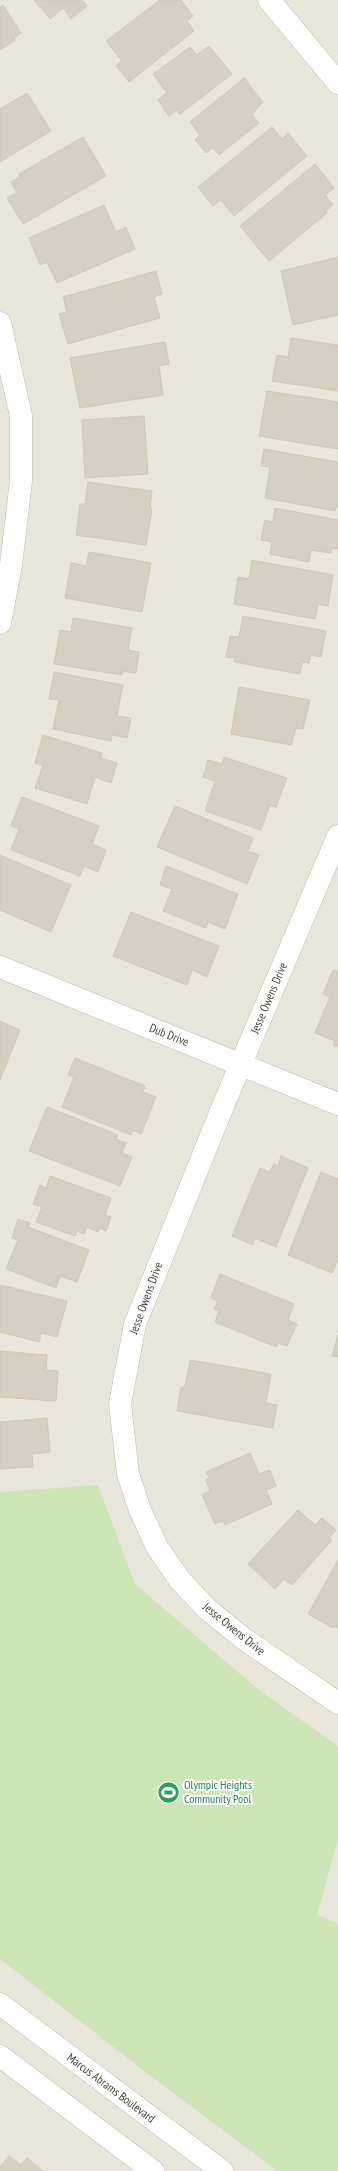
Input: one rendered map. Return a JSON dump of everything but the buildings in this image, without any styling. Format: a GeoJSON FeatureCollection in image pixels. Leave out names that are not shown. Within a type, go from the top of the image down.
{"type":"FeatureCollection","features":[{"type":"Feature","properties":{"kind":"street"},"geometry":{"type":"LineString","coordinates":[[269,0],[338,83]]}},
{"type":"Feature","properties":{"kind":"street"},"geometry":{"type":"LineString","coordinates":[[0,323],[21,416],[21,481],[11,565],[0,623]]}},
{"type":"Feature","properties":{"kind":"street","name":"Jesse Owens Drive"},"geometry":{"type":"LineString","coordinates":[[338,836],[241,1064],[135,1324],[120,1404],[128,1474],[140,1510],[157,1546],[184,1584],[207,1610],[244,1639],[338,1703]]}},
{"type":"Feature","properties":{"kind":"street","name":"Dub Drive"},"geometry":{"type":"LineString","coordinates":[[0,967],[338,1104]]}},
{"type":"Feature","properties":{"kind":"street","name":"Marcus Abrams Boulevard"},"geometry":{"type":"LineString","coordinates":[[0,2004],[222,2171]]}},
{"type":"Feature","properties":{"kind":"street"},"geometry":{"type":"LineString","coordinates":[[0,2056],[153,2171]]}},
{"type":"Feature","properties":{"kind":"shaded area"},"geometry":{"type":"Polygon","coordinates":[[[0,0],[338,0],[338,2171],[0,2171],[0,0]]]}},
{"type":"Feature","properties":{"kind":"green space","name":"Olympic Heights Community Pool"},"geometry":{"type":"Polygon","coordinates":[[[98,1485],[135,1584],[259,1690],[338,1746],[338,1839],[317,1915],[338,1924],[338,2171],[278,2171],[161,2084],[0,1959],[0,1492],[98,1485]]]}},
{"type":"Feature","properties":{"kind":"place","name":"Olympic Heights Community Pool"},"geometry":{"type":"Point","coordinates":[169,1792]}}]}
